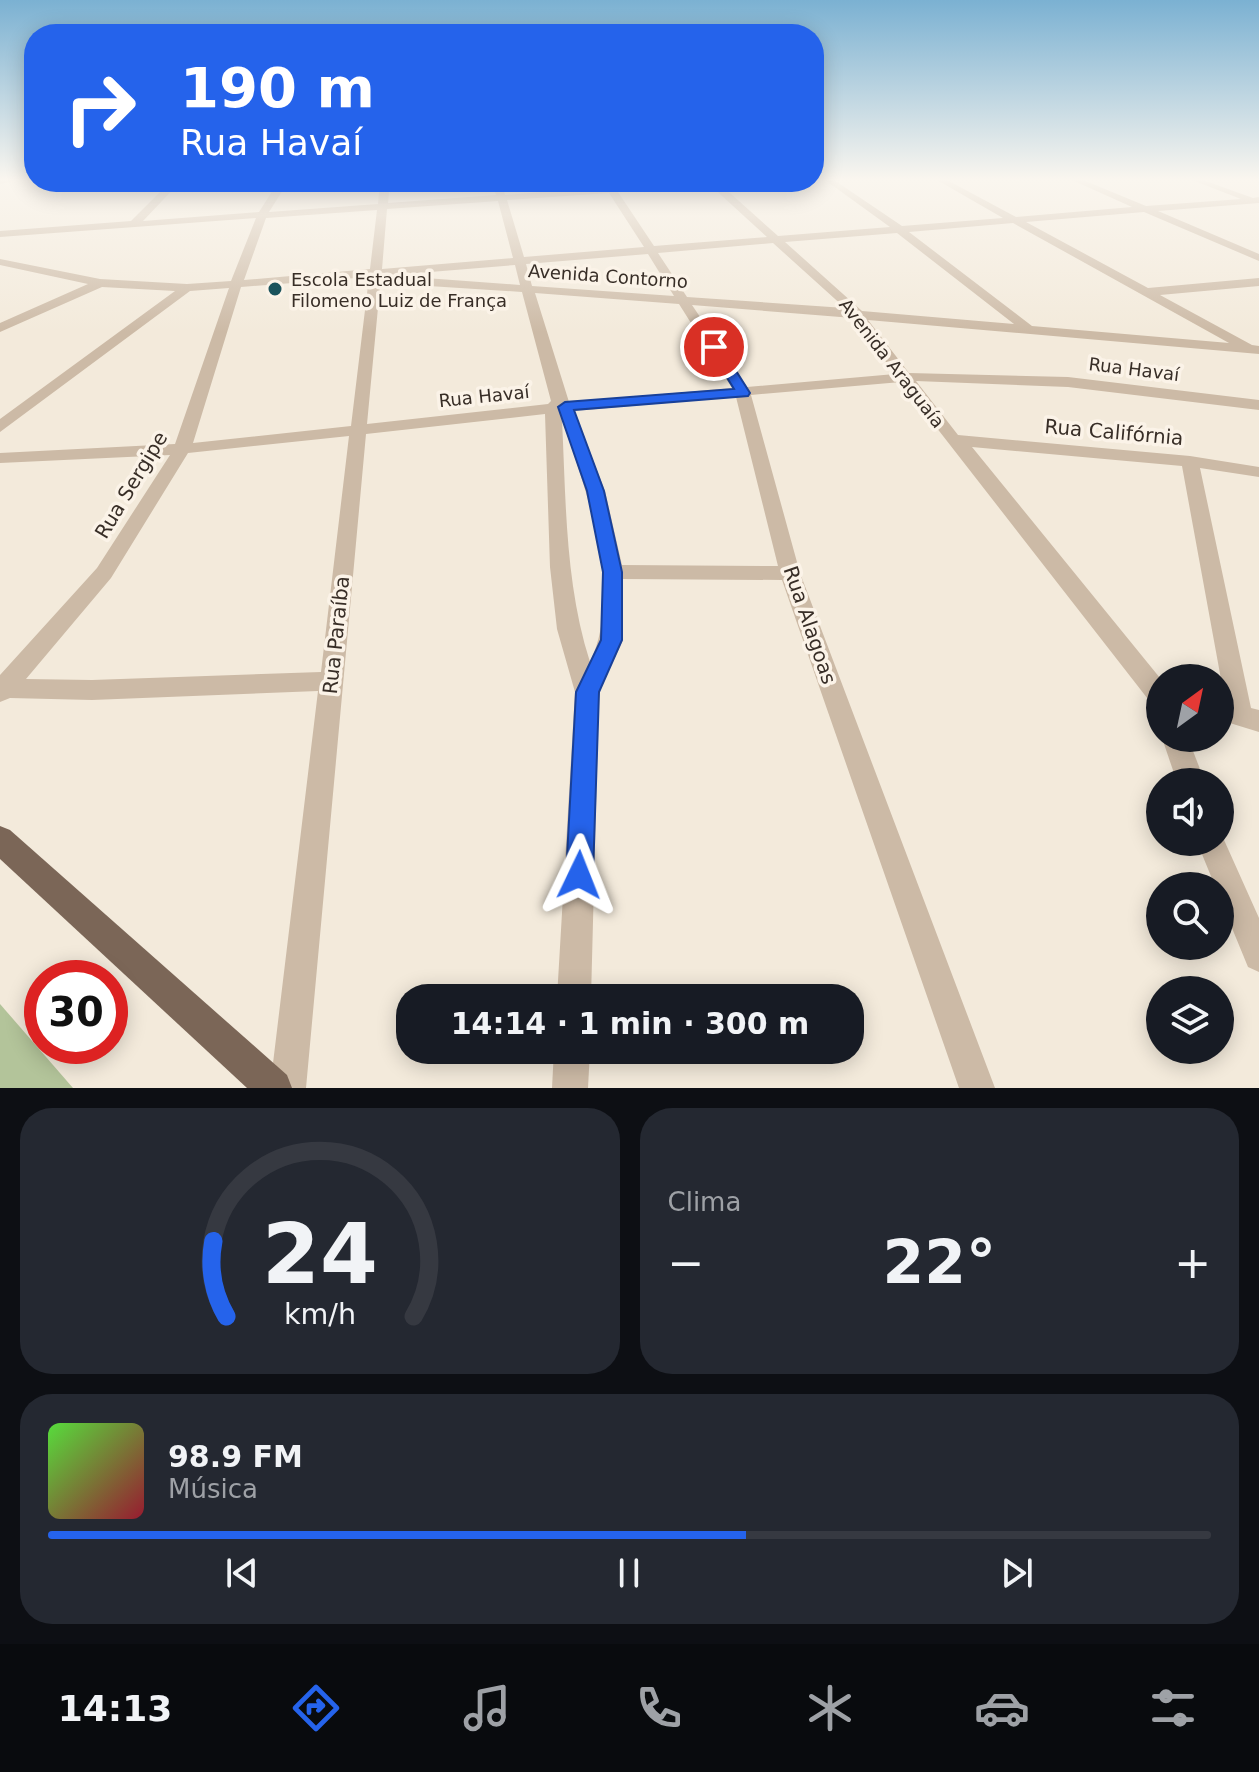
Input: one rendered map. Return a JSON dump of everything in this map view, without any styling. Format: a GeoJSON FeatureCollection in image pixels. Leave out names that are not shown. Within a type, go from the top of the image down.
{"type":"FeatureCollection","features":[{"type":"Feature","properties":{"kind":"main road"},"geometry":{"type":"LineString","coordinates":[[0,840],[274,1088]]}},
{"type":"Feature","properties":{"kind":"street"},"geometry":{"type":"LineString","coordinates":[[0,234],[48,231]]}},
{"type":"Feature","properties":{"kind":"street","name":"Rua Sergipe"},"geometry":{"type":"LineString","coordinates":[[1,690],[104,573],[182,449],[256,231]]}},
{"type":"Feature","properties":{"kind":"street","name":"Rua Paraíba"},"geometry":{"type":"LineString","coordinates":[[288,1088],[380,231]]}},
{"type":"Feature","properties":{"kind":"street"},"geometry":{"type":"LineString","coordinates":[[511,231],[559,406],[596,491],[613,572],[612,640],[587,692]]}},
{"type":"Feature","properties":{"kind":"street","name":"Rua Alagoas"},"geometry":{"type":"LineString","coordinates":[[641,231],[743,393],[790,573],[977,1088]]}},
{"type":"Feature","properties":{"kind":"street","name":"Avenida Araguaía"},"geometry":{"type":"LineString","coordinates":[[773,231],[782,238]]}},
{"type":"Feature","properties":{"kind":"street","name":"Avenida Araguaía"},"geometry":{"type":"LineString","coordinates":[[775,231],[864,313],[915,376],[960,443],[1146,677]]}},
{"type":"Feature","properties":{"kind":"street"},"geometry":{"type":"LineString","coordinates":[[0,262],[100,283],[187,288],[876,231]]}},
{"type":"Feature","properties":{"kind":"street"},"geometry":{"type":"LineString","coordinates":[[901,231],[1025,326]]}},
{"type":"Feature","properties":{"kind":"street"},"geometry":{"type":"LineString","coordinates":[[1034,231],[1234,339],[1256,347]]}},
{"type":"Feature","properties":{"kind":"street"},"geometry":{"type":"LineString","coordinates":[[1196,231],[1259,258]]}},
{"type":"Feature","properties":{"kind":"street"},"geometry":{"type":"LineString","coordinates":[[0,275],[22,267]]}},
{"type":"Feature","properties":{"kind":"street","name":"Avenida Contorno"},"geometry":{"type":"LineString","coordinates":[[375,274],[1256,347]]}},
{"type":"Feature","properties":{"kind":"street"},"geometry":{"type":"LineString","coordinates":[[1147,292],[1259,282]]}},
{"type":"Feature","properties":{"kind":"street"},"geometry":{"type":"LineString","coordinates":[[0,328],[100,283]]}},
{"type":"Feature","properties":{"kind":"street"},"geometry":{"type":"LineString","coordinates":[[0,427],[187,288]]}},
{"type":"Feature","properties":{"kind":"street","name":"Avenida Contorno"},"geometry":{"type":"LineString","coordinates":[[1025,326],[1234,339]]}},
{"type":"Feature","properties":{"kind":"street","name":"Rua Havaí"},"geometry":{"type":"LineString","coordinates":[[0,458],[182,449],[559,406],[743,393],[915,376],[1068,382],[1259,405]]}},
{"type":"Feature","properties":{"kind":"street"},"geometry":{"type":"LineString","coordinates":[[559,406],[560,567],[568,629],[587,692],[575,984]]}},
{"type":"Feature","properties":{"kind":"street","name":"Rua Califórnia"},"geometry":{"type":"LineString","coordinates":[[960,443],[1190,461],[1259,472]]}},
{"type":"Feature","properties":{"kind":"street"},"geometry":{"type":"LineString","coordinates":[[1190,461],[1240,716]]}},
{"type":"Feature","properties":{"kind":"street"},"geometry":{"type":"LineString","coordinates":[[613,572],[790,573]]}},
{"type":"Feature","properties":{"kind":"street"},"geometry":{"type":"LineString","coordinates":[[1,690],[92,690],[332,681]]}},
{"type":"Feature","properties":{"kind":"street"},"geometry":{"type":"LineString","coordinates":[[1218,856],[1259,956]]}},
{"type":"Feature","properties":{"kind":"street"},"geometry":{"type":"LineString","coordinates":[[570,1088],[571,1064]]}},
{"type":"Feature","properties":{"kind":"green space"},"geometry":{"type":"Polygon","coordinates":[[[0,1004],[24,1032],[24,1064],[52,1064],[73,1088],[0,1088],[0,1004]]]}},
{"type":"Feature","properties":{"kind":"place","name":"Escola Estadual Filomeno Luiz de França"},"geometry":{"type":"Point","coordinates":[275,289]}},
{"type":"Feature","properties":{"kind":"route"},"geometry":{"type":"LineString","coordinates":[[579,875],[587,692],[612,640],[613,572],[596,491],[565,407],[743,393],[714,347]]}}]}
